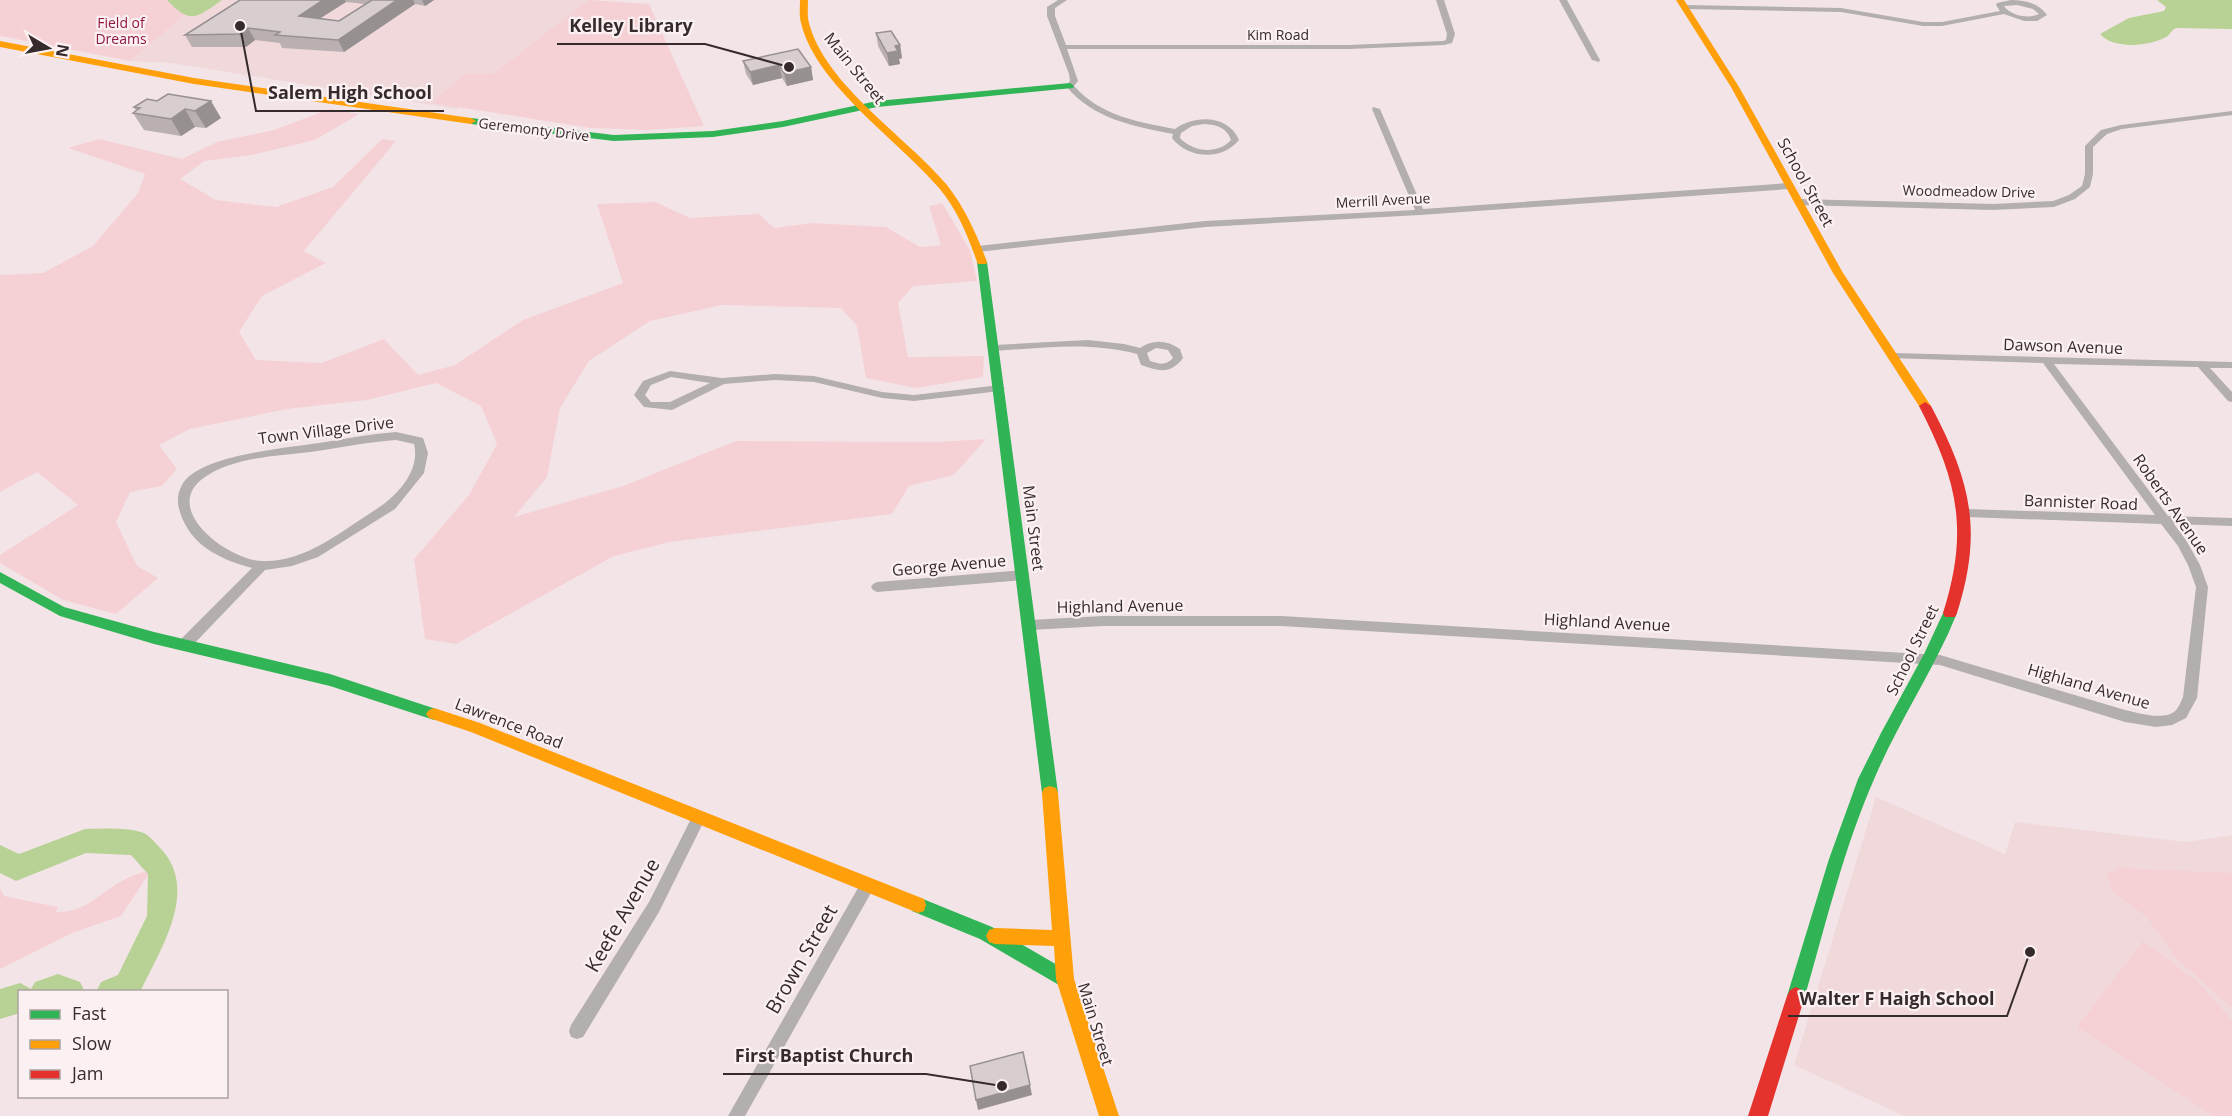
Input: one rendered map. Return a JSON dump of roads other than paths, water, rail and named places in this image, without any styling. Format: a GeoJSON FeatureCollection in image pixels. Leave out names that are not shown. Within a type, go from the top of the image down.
{"type":"FeatureCollection","features":[{"type":"Feature","properties":{"kind":"street","name":"Main Street"},"geometry":{"type":"LineString","coordinates":[[804,0],[803,23],[829,65],[864,106],[941,185],[961,213],[978,249],[986,283],[1000,388],[1053,816],[1065,979],[1109,1116]]}},
{"type":"Feature","properties":{"kind":"street"},"geometry":{"type":"LineString","coordinates":[[1063,0],[1054,3],[1050,11],[1074,81],[1070,86],[1083,102],[1101,113],[1177,132]]}},
{"type":"Feature","properties":{"kind":"street","name":"Kim Road"},"geometry":{"type":"LineString","coordinates":[[1064,47],[1349,47],[1444,43],[1449,41],[1451,34],[1440,0]]}},
{"type":"Feature","properties":{"kind":"street"},"geometry":{"type":"LineString","coordinates":[[1563,0],[1596,60]]}},
{"type":"Feature","properties":{"kind":"street"},"geometry":{"type":"LineString","coordinates":[[1800,0],[1803,8]]}},
{"type":"Feature","properties":{"kind":"street"},"geometry":{"type":"LineString","coordinates":[[1683,4],[1852,11],[1900,21],[1934,24],[2005,12],[2025,19],[2037,19],[2043,15],[2035,7],[2014,2],[2000,4],[2005,12]]}},
{"type":"Feature","properties":{"kind":"street","name":"School Street"},"geometry":{"type":"LineString","coordinates":[[1683,4],[1722,65],[1838,272],[1894,356],[1941,436],[1956,473],[1966,513],[1966,549],[1962,573],[1948,617],[1877,758],[1852,818],[1758,1116]]}},
{"type":"Feature","properties":{"kind":"street","name":"Geremonty Drive"},"geometry":{"type":"LineString","coordinates":[[0,44],[116,68],[194,81],[584,136],[644,138],[713,134],[783,124],[864,106],[968,93],[1070,86]]}},
{"type":"Feature","properties":{"kind":"street"},"geometry":{"type":"LineString","coordinates":[[1376,109],[1420,212]]}},
{"type":"Feature","properties":{"kind":"street","name":"Woodmeadow Drive"},"geometry":{"type":"LineString","coordinates":[[1799,202],[1993,207],[2054,204],[2072,197],[2086,187],[2089,174],[2089,146],[2104,132],[2121,127],[2232,113]]}},
{"type":"Feature","properties":{"kind":"street"},"geometry":{"type":"LineString","coordinates":[[1212,122],[1231,130],[1235,140],[1226,148],[1203,152],[1181,145],[1176,138],[1177,132],[1188,124],[1212,122]]}},
{"type":"Feature","properties":{"kind":"street","name":"Merrill Avenue"},"geometry":{"type":"LineString","coordinates":[[978,249],[1204,224],[1420,212],[1790,186]]}},
{"type":"Feature","properties":{"kind":"street"},"geometry":{"type":"LineString","coordinates":[[994,348],[1092,342],[1117,344],[1142,352]]}},
{"type":"Feature","properties":{"kind":"street","name":"Dawson Avenue"},"geometry":{"type":"LineString","coordinates":[[1894,356],[2232,365]]}},
{"type":"Feature","properties":{"kind":"street","name":"Roberts Avenue"},"geometry":{"type":"LineString","coordinates":[[2046,360],[2192,559],[2202,587],[2191,692],[2185,709],[2172,720]]}},
{"type":"Feature","properties":{"kind":"street"},"geometry":{"type":"LineString","coordinates":[[2202,365],[2232,399]]}},
{"type":"Feature","properties":{"kind":"street"},"geometry":{"type":"LineString","coordinates":[[722,381],[667,407],[652,407],[640,398],[641,389],[647,383],[665,375],[722,381],[776,377],[814,379],[882,394],[914,398],[1000,388]]}},
{"type":"Feature","properties":{"kind":"street","name":"Town Village Drive"},"geometry":{"type":"LineString","coordinates":[[405,436],[419,441],[422,453],[418,473],[391,506],[314,554],[292,562],[262,566],[233,559],[214,550],[193,527],[183,511],[182,496],[186,488],[202,474],[222,464],[252,456],[385,437],[405,436]]}},
{"type":"Feature","properties":{"kind":"street","name":"Bannister Road"},"geometry":{"type":"LineString","coordinates":[[1966,513],[2232,522]]}},
{"type":"Feature","properties":{"kind":"street"},"geometry":{"type":"LineString","coordinates":[[185,644],[262,566]]}},
{"type":"Feature","properties":{"kind":"street","name":"George Avenue"},"geometry":{"type":"LineString","coordinates":[[877,587],[1023,575]]}},
{"type":"Feature","properties":{"kind":"street","name":"Lawrence Road"},"geometry":{"type":"LineString","coordinates":[[0,577],[60,611],[330,680],[434,712],[995,936],[1008,947],[1065,979]]}},
{"type":"Feature","properties":{"kind":"street","name":"Highland Avenue"},"geometry":{"type":"LineString","coordinates":[[1030,625],[1104,621],[1281,621],[1927,659],[1961,665],[2135,718],[2156,721],[2172,720]]}},
{"type":"Feature","properties":{"kind":"street","name":"Keefe Avenue"},"geometry":{"type":"LineString","coordinates":[[577,1031],[654,907],[699,817]]}},
{"type":"Feature","properties":{"kind":"street","name":"Brown Street"},"geometry":{"type":"LineString","coordinates":[[736,1116],[867,886]]}},
{"type":"Feature","properties":{"kind":"street","name":"Lawrence Road"},"geometry":{"type":"LineString","coordinates":[[995,936],[1061,938]]}},
{"type":"Feature","properties":{"kind":"waterway"},"geometry":{"type":"LineString","coordinates":[[0,857],[16,868],[85,841],[138,843],[162,870],[161,917],[128,985],[116,990]]}},
{"type":"Feature","properties":{"kind":"waterway"},"geometry":{"type":"LineString","coordinates":[[52,990],[58,988],[64,990]]}},
{"type":"Feature","properties":{"kind":"waterway"},"geometry":{"type":"LineString","coordinates":[[0,1004],[18,999]]}},
{"type":"Feature","properties":{"kind":"place","name":"Salem High School"},"geometry":{"type":"Point","coordinates":[240,26]}},
{"type":"Feature","properties":{"kind":"place","name":"Kelley Library"},"geometry":{"type":"Point","coordinates":[789,67]}},
{"type":"Feature","properties":{"kind":"place","name":"Walter F Haigh School"},"geometry":{"type":"Point","coordinates":[2030,952]}},
{"type":"Feature","properties":{"kind":"place","name":"First Baptist Church"},"geometry":{"type":"Point","coordinates":[1002,1086]}},
{"type":"Feature","properties":{"kind":"park label","name":"Field of Dreams"},"geometry":{"type":"Point","coordinates":[121,30]}}]}
